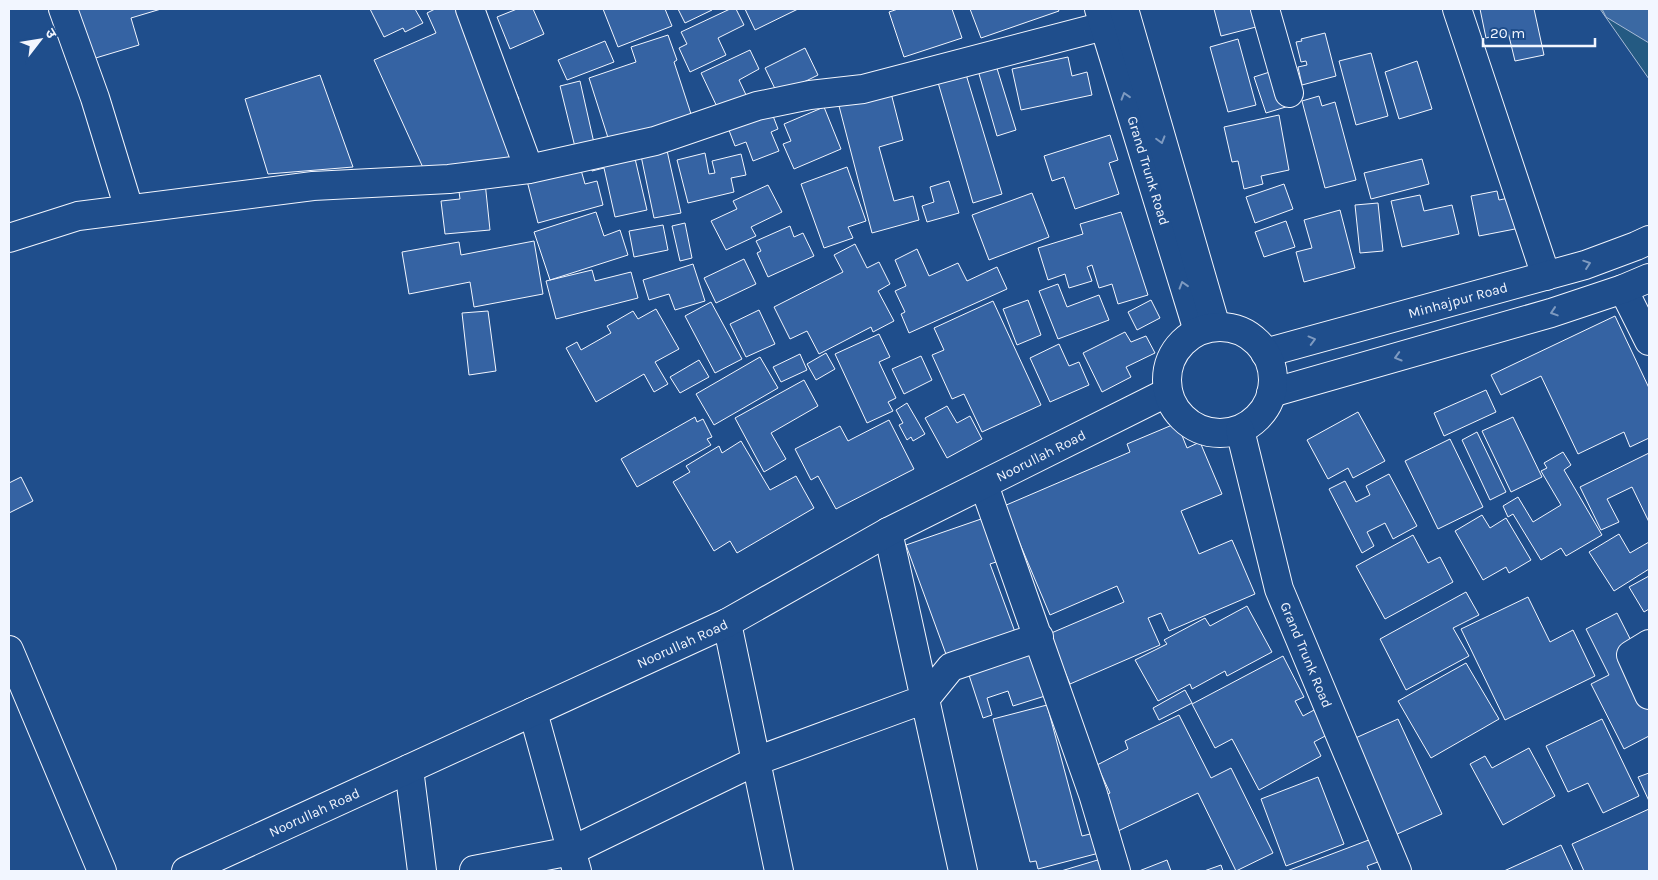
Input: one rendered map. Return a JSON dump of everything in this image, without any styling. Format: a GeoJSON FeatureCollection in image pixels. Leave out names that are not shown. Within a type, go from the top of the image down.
{"type":"FeatureCollection","features":[{"type":"Feature","properties":{"kind":"street"},"geometry":{"type":"LineString","coordinates":[[62,9],[95,98],[129,209]]}},
{"type":"Feature","properties":{"kind":"street"},"geometry":{"type":"LineString","coordinates":[[470,9],[530,168]]}},
{"type":"Feature","properties":{"kind":"street"},"geometry":{"type":"LineString","coordinates":[[1265,9],[1289,93]]}},
{"type":"Feature","properties":{"kind":"street"},"geometry":{"type":"LineString","coordinates":[[1457,9],[1546,276]]}},
{"type":"Feature","properties":{"kind":"street"},"geometry":{"type":"LineString","coordinates":[[9,238],[78,216],[129,209],[313,186],[449,178],[530,168],[655,141],[757,106],[810,95],[863,90],[1109,15]]}},
{"type":"Feature","properties":{"kind":"street","name":"Grand Trunk Road"},"geometry":{"type":"LineString","coordinates":[[1109,15],[1207,329]]}},
{"type":"Feature","properties":{"kind":"street","name":"Minhajpur Road"},"geometry":{"type":"LineString","coordinates":[[1265,353],[1585,265],[1649,240]]}},
{"type":"Feature","properties":{"kind":"street"},"geometry":{"type":"LineString","coordinates":[[1271,393],[1550,313],[1623,289],[1649,278]]}},
{"type":"Feature","properties":{"kind":"street"},"geometry":{"type":"LineString","coordinates":[[1623,289],[1649,341]]}},
{"type":"Feature","properties":{"kind":"street"},"geometry":{"type":"LineString","coordinates":[[1230,328],[1244,333],[1256,342],[1265,353],[1271,366],[1273,380],[1271,393],[1265,409],[1254,421],[1240,430],[1222,434],[1204,432],[1187,423],[1175,409],[1168,392],[1166,374],[1171,356],[1183,342],[1207,329],[1230,328]]}},
{"type":"Feature","properties":{"kind":"street","name":"Noorullah Road"},"geometry":{"type":"LineString","coordinates":[[186,871],[727,624],[888,532],[1168,392]]}},
{"type":"Feature","properties":{"kind":"street","name":"Grand Trunk Road"},"geometry":{"type":"LineString","coordinates":[[1240,430],[1279,589],[1397,871]]}},
{"type":"Feature","properties":{"kind":"street"},"geometry":{"type":"LineString","coordinates":[[984,485],[1094,794],[1116,871]]}},
{"type":"Feature","properties":{"kind":"street"},"geometry":{"type":"LineString","coordinates":[[888,532],[963,871]]}},
{"type":"Feature","properties":{"kind":"street"},"geometry":{"type":"LineString","coordinates":[[727,624],[779,871]]}},
{"type":"Feature","properties":{"kind":"street"},"geometry":{"type":"LineString","coordinates":[[471,871],[574,861],[756,761],[925,699],[951,667],[1039,637]]}},
{"type":"Feature","properties":{"kind":"street"},"geometry":{"type":"LineString","coordinates":[[1649,644],[1631,655],[1649,695]]}},
{"type":"Feature","properties":{"kind":"street"},"geometry":{"type":"LineString","coordinates":[[9,650],[102,871]]}},
{"type":"Feature","properties":{"kind":"street"},"geometry":{"type":"LineString","coordinates":[[533,712],[574,861]]}},
{"type":"Feature","properties":{"kind":"street"},"geometry":{"type":"LineString","coordinates":[[409,769],[422,871]]}},
{"type":"Feature","properties":{"kind":"shaded area"},"geometry":{"type":"Polygon","coordinates":[[[1600,9],[1649,9],[1649,79],[1600,9]]]}},
{"type":"Feature","properties":{"kind":"shaded area"},"geometry":{"type":"Polygon","coordinates":[[[1602,9],[1649,9],[1649,43],[1606,17],[1602,9]]]}},
{"type":"Feature","properties":{"kind":"building"},"geometry":{"type":"Polygon","coordinates":[[[74,9],[161,9],[131,18],[139,45],[89,60],[74,9]]]}},
{"type":"Feature","properties":{"kind":"building"},"geometry":{"type":"Polygon","coordinates":[[[370,9],[415,9],[423,23],[405,32],[403,28],[384,37],[370,9]]]}},
{"type":"Feature","properties":{"kind":"building"},"geometry":{"type":"Polygon","coordinates":[[[435,9],[479,9],[519,99],[510,103],[527,163],[425,172],[374,60],[436,33],[427,13],[435,9]]]}},
{"type":"Feature","properties":{"kind":"building"},"geometry":{"type":"Polygon","coordinates":[[[517,9],[533,9],[544,34],[510,49],[497,17],[517,9]]]}},
{"type":"Feature","properties":{"kind":"building"},"geometry":{"type":"Polygon","coordinates":[[[603,9],[665,9],[672,26],[618,47],[603,9]]]}},
{"type":"Feature","properties":{"kind":"building"},"geometry":{"type":"Polygon","coordinates":[[[678,9],[711,9],[712,10],[685,23],[678,9]]]}},
{"type":"Feature","properties":{"kind":"building"},"geometry":{"type":"Polygon","coordinates":[[[730,9],[736,9],[744,25],[718,38],[726,55],[690,72],[679,48],[687,44],[681,32],[730,9]]]}},
{"type":"Feature","properties":{"kind":"building"},"geometry":{"type":"Polygon","coordinates":[[[745,9],[798,9],[755,30],[745,9]]]}},
{"type":"Feature","properties":{"kind":"building"},"geometry":{"type":"Polygon","coordinates":[[[898,9],[952,9],[962,38],[904,57],[889,12],[898,9]]]}},
{"type":"Feature","properties":{"kind":"building"},"geometry":{"type":"Polygon","coordinates":[[[970,9],[1058,9],[1059,11],[981,38],[970,9]]]}},
{"type":"Feature","properties":{"kind":"building"},"geometry":{"type":"Polygon","coordinates":[[[1214,9],[1251,9],[1256,27],[1221,36],[1214,9]]]}},
{"type":"Feature","properties":{"kind":"building"},"geometry":{"type":"Polygon","coordinates":[[[1480,9],[1534,9],[1544,55],[1515,61],[1508,32],[1486,38],[1480,9]]]}},
{"type":"Feature","properties":{"kind":"building"},"geometry":{"type":"Polygon","coordinates":[[[1325,33],[1336,76],[1302,85],[1298,67],[1307,65],[1306,61],[1301,62],[1296,42],[1325,33]]]}},
{"type":"Feature","properties":{"kind":"building"},"geometry":{"type":"Polygon","coordinates":[[[668,35],[677,60],[674,62],[692,117],[610,144],[589,78],[636,62],[631,47],[668,35]]]}},
{"type":"Feature","properties":{"kind":"building"},"geometry":{"type":"Polygon","coordinates":[[[1238,39],[1256,105],[1228,112],[1210,47],[1238,39]]]}},
{"type":"Feature","properties":{"kind":"building"},"geometry":{"type":"Polygon","coordinates":[[[605,41],[614,62],[567,80],[558,60],[605,41]]]}},
{"type":"Feature","properties":{"kind":"building"},"geometry":{"type":"Polygon","coordinates":[[[805,48],[818,75],[778,95],[765,68],[805,48]]]}},
{"type":"Feature","properties":{"kind":"building"},"geometry":{"type":"Polygon","coordinates":[[[750,50],[759,69],[739,80],[747,97],[719,111],[701,73],[750,50]]]}},
{"type":"Feature","properties":{"kind":"building"},"geometry":{"type":"Polygon","coordinates":[[[1371,53],[1388,116],[1356,125],[1339,61],[1371,53]]]}},
{"type":"Feature","properties":{"kind":"building"},"geometry":{"type":"Polygon","coordinates":[[[1068,57],[1072,76],[1087,72],[1092,95],[1021,110],[1012,69],[1068,57]]]}},
{"type":"Feature","properties":{"kind":"building"},"geometry":{"type":"Polygon","coordinates":[[[1417,61],[1432,109],[1399,119],[1385,72],[1417,61]]]}},
{"type":"Feature","properties":{"kind":"building"},"geometry":{"type":"Polygon","coordinates":[[[995,62],[1016,130],[997,136],[977,67],[995,62]]]}},
{"type":"Feature","properties":{"kind":"building"},"geometry":{"type":"Polygon","coordinates":[[[1276,70],[1289,106],[1266,113],[1254,77],[1276,70]]]}},
{"type":"Feature","properties":{"kind":"building"},"geometry":{"type":"Polygon","coordinates":[[[965,71],[1002,194],[973,203],[937,79],[965,71]]]}},
{"type":"Feature","properties":{"kind":"building"},"geometry":{"type":"Polygon","coordinates":[[[320,75],[353,167],[268,174],[245,99],[320,75]]]}},
{"type":"Feature","properties":{"kind":"building"},"geometry":{"type":"Polygon","coordinates":[[[580,81],[594,143],[575,147],[560,86],[580,81]]]}},
{"type":"Feature","properties":{"kind":"building"},"geometry":{"type":"Polygon","coordinates":[[[891,93],[903,140],[879,147],[894,201],[913,196],[919,220],[872,233],[839,106],[891,93]]]}},
{"type":"Feature","properties":{"kind":"building"},"geometry":{"type":"Polygon","coordinates":[[[1319,96],[1322,106],[1335,102],[1356,180],[1325,188],[1302,101],[1319,96]]]}},
{"type":"Feature","properties":{"kind":"building"},"geometry":{"type":"Polygon","coordinates":[[[824,107],[841,149],[794,169],[783,144],[791,141],[784,124],[824,107]]]}},
{"type":"Feature","properties":{"kind":"building"},"geometry":{"type":"Polygon","coordinates":[[[770,108],[778,129],[771,132],[779,151],[753,161],[746,142],[735,146],[727,125],[770,108]]]}},
{"type":"Feature","properties":{"kind":"building"},"geometry":{"type":"Polygon","coordinates":[[[1279,115],[1289,170],[1261,176],[1263,184],[1244,189],[1238,161],[1232,162],[1224,127],[1279,115]]]}},
{"type":"Feature","properties":{"kind":"building"},"geometry":{"type":"Polygon","coordinates":[[[1110,135],[1118,160],[1109,163],[1119,194],[1075,209],[1064,177],[1052,181],[1044,156],[1110,135]]]}},
{"type":"Feature","properties":{"kind":"building"},"geometry":{"type":"Polygon","coordinates":[[[666,146],[681,213],[654,218],[640,151],[666,146]]]}},
{"type":"Feature","properties":{"kind":"building"},"geometry":{"type":"Polygon","coordinates":[[[633,150],[647,210],[615,217],[604,168],[592,171],[590,160],[633,150]]]}},
{"type":"Feature","properties":{"kind":"building"},"geometry":{"type":"Polygon","coordinates":[[[705,153],[709,174],[715,173],[712,161],[741,154],[746,175],[731,178],[734,192],[688,203],[677,160],[705,153]]]}},
{"type":"Feature","properties":{"kind":"building"},"geometry":{"type":"Polygon","coordinates":[[[1422,159],[1429,184],[1371,199],[1364,173],[1422,159]]]}},
{"type":"Feature","properties":{"kind":"building"},"geometry":{"type":"Polygon","coordinates":[[[579,163],[585,184],[597,181],[603,205],[538,223],[526,177],[579,163]]]}},
{"type":"Feature","properties":{"kind":"building"},"geometry":{"type":"Polygon","coordinates":[[[847,167],[866,221],[848,227],[853,238],[824,248],[801,184],[847,167]]]}},
{"type":"Feature","properties":{"kind":"building"},"geometry":{"type":"Polygon","coordinates":[[[949,181],[959,213],[927,222],[922,206],[934,202],[930,187],[949,181]]]}},
{"type":"Feature","properties":{"kind":"building"},"geometry":{"type":"Polygon","coordinates":[[[485,182],[490,230],[445,234],[441,201],[460,199],[458,184],[485,182]]]}},
{"type":"Feature","properties":{"kind":"building"},"geometry":{"type":"Polygon","coordinates":[[[1284,184],[1293,209],[1255,223],[1246,197],[1284,184]]]}},
{"type":"Feature","properties":{"kind":"building"},"geometry":{"type":"Polygon","coordinates":[[[768,185],[782,212],[751,227],[756,236],[726,250],[711,221],[737,209],[733,201],[768,185]]]}},
{"type":"Feature","properties":{"kind":"building"},"geometry":{"type":"Polygon","coordinates":[[[1497,191],[1499,200],[1514,197],[1520,228],[1479,236],[1471,196],[1497,191]]]}},
{"type":"Feature","properties":{"kind":"building"},"geometry":{"type":"Polygon","coordinates":[[[1032,193],[1049,237],[989,260],[972,215],[1032,193]]]}},
{"type":"Feature","properties":{"kind":"building"},"geometry":{"type":"Polygon","coordinates":[[[1420,195],[1424,211],[1452,205],[1459,234],[1402,247],[1391,201],[1420,195]]]}},
{"type":"Feature","properties":{"kind":"building"},"geometry":{"type":"Polygon","coordinates":[[[1378,203],[1383,251],[1360,253],[1355,205],[1378,203]]]}},
{"type":"Feature","properties":{"kind":"building"},"geometry":{"type":"Polygon","coordinates":[[[1340,210],[1355,268],[1304,282],[1296,252],[1312,248],[1304,220],[1340,210]]]}},
{"type":"Feature","properties":{"kind":"building"},"geometry":{"type":"Polygon","coordinates":[[[596,212],[604,236],[620,230],[628,255],[550,280],[534,232],[596,212]]]}},
{"type":"Feature","properties":{"kind":"building"},"geometry":{"type":"Polygon","coordinates":[[[1121,212],[1148,295],[1118,304],[1112,284],[1099,288],[1092,265],[1087,267],[1092,281],[1069,288],[1065,274],[1048,280],[1038,248],[1083,234],[1080,224],[1121,212]]]}},
{"type":"Feature","properties":{"kind":"building"},"geometry":{"type":"Polygon","coordinates":[[[1286,221],[1295,247],[1264,257],[1255,232],[1286,221]]]}},
{"type":"Feature","properties":{"kind":"building"},"geometry":{"type":"Polygon","coordinates":[[[685,223],[692,258],[680,261],[672,226],[685,223]]]}},
{"type":"Feature","properties":{"kind":"building"},"geometry":{"type":"Polygon","coordinates":[[[663,225],[668,250],[634,257],[629,231],[663,225]]]}},
{"type":"Feature","properties":{"kind":"building"},"geometry":{"type":"Polygon","coordinates":[[[790,226],[794,237],[803,233],[814,256],[768,277],[757,253],[761,251],[756,241],[790,226]]]}},
{"type":"Feature","properties":{"kind":"building"},"geometry":{"type":"Polygon","coordinates":[[[534,241],[543,294],[474,307],[470,282],[409,294],[402,252],[459,242],[461,255],[534,241]]]}},
{"type":"Feature","properties":{"kind":"building"},"geometry":{"type":"Polygon","coordinates":[[[855,244],[867,268],[879,262],[890,284],[878,291],[894,321],[873,332],[871,327],[819,354],[807,331],[790,339],[774,307],[843,272],[834,255],[855,244]]]}},
{"type":"Feature","properties":{"kind":"building"},"geometry":{"type":"Polygon","coordinates":[[[917,249],[929,276],[958,263],[967,281],[997,267],[1007,289],[909,333],[901,314],[905,312],[895,291],[906,286],[895,260],[917,249]]]}},
{"type":"Feature","properties":{"kind":"building"},"geometry":{"type":"Polygon","coordinates":[[[744,259],[756,284],[716,303],[704,278],[744,259]]]}},
{"type":"Feature","properties":{"kind":"building"},"geometry":{"type":"Polygon","coordinates":[[[693,264],[705,301],[675,310],[669,294],[649,300],[643,280],[693,264]]]}},
{"type":"Feature","properties":{"kind":"building"},"geometry":{"type":"Polygon","coordinates":[[[592,270],[595,281],[631,272],[638,298],[556,319],[546,281],[592,270]]]}},
{"type":"Feature","properties":{"kind":"building"},"geometry":{"type":"Polygon","coordinates":[[[1058,284],[1067,307],[1099,295],[1109,320],[1058,339],[1039,291],[1058,284]]]}},
{"type":"Feature","properties":{"kind":"building"},"geometry":{"type":"Polygon","coordinates":[[[1028,300],[1041,335],[1017,345],[1003,309],[1028,300]]]}},
{"type":"Feature","properties":{"kind":"building"},"geometry":{"type":"Polygon","coordinates":[[[1151,300],[1160,318],[1137,330],[1128,312],[1151,300]]]}},
{"type":"Feature","properties":{"kind":"building"},"geometry":{"type":"Polygon","coordinates":[[[993,301],[1041,405],[982,432],[964,394],[952,399],[932,355],[944,350],[934,328],[993,301]]]}},
{"type":"Feature","properties":{"kind":"building"},"geometry":{"type":"Polygon","coordinates":[[[711,302],[742,359],[715,373],[685,316],[711,302]]]}},
{"type":"Feature","properties":{"kind":"building"},"geometry":{"type":"Polygon","coordinates":[[[656,309],[679,349],[655,362],[668,384],[654,392],[644,374],[596,402],[566,348],[577,342],[581,350],[611,333],[607,326],[633,311],[638,319],[656,309]]]}},
{"type":"Feature","properties":{"kind":"building"},"geometry":{"type":"Polygon","coordinates":[[[759,310],[775,344],[746,357],[730,324],[759,310]]]}},
{"type":"Feature","properties":{"kind":"building"},"geometry":{"type":"Polygon","coordinates":[[[488,311],[496,371],[469,375],[462,313],[488,311]]]}},
{"type":"Feature","properties":{"kind":"building"},"geometry":{"type":"Polygon","coordinates":[[[1615,316],[1649,388],[1649,438],[1630,447],[1624,432],[1578,454],[1541,376],[1501,395],[1491,375],[1615,316]]]}},
{"type":"Feature","properties":{"kind":"building"},"geometry":{"type":"Polygon","coordinates":[[[1125,332],[1131,342],[1146,336],[1155,353],[1126,367],[1131,377],[1102,392],[1083,353],[1125,332]]]}},
{"type":"Feature","properties":{"kind":"building"},"geometry":{"type":"Polygon","coordinates":[[[879,334],[890,357],[879,362],[896,398],[888,402],[893,411],[867,423],[835,354],[879,334]]]}},
{"type":"Feature","properties":{"kind":"building"},"geometry":{"type":"Polygon","coordinates":[[[1059,344],[1069,366],[1079,362],[1089,385],[1050,402],[1030,358],[1059,344]]]}},
{"type":"Feature","properties":{"kind":"building"},"geometry":{"type":"Polygon","coordinates":[[[826,353],[835,369],[816,380],[807,364],[826,353]]]}},
{"type":"Feature","properties":{"kind":"building"},"geometry":{"type":"Polygon","coordinates":[[[800,354],[807,370],[781,382],[773,367],[800,354]]]}},
{"type":"Feature","properties":{"kind":"building"},"geometry":{"type":"Polygon","coordinates":[[[921,356],[932,380],[904,394],[892,369],[921,356]]]}},
{"type":"Feature","properties":{"kind":"building"},"geometry":{"type":"Polygon","coordinates":[[[760,357],[778,388],[714,425],[696,394],[760,357]]]}},
{"type":"Feature","properties":{"kind":"building"},"geometry":{"type":"Polygon","coordinates":[[[699,360],[709,377],[680,393],[670,377],[699,360]]]}},
{"type":"Feature","properties":{"kind":"building"},"geometry":{"type":"Polygon","coordinates":[[[804,380],[818,406],[771,433],[786,459],[764,472],[735,418],[804,380]]]}},
{"type":"Feature","properties":{"kind":"building"},"geometry":{"type":"Polygon","coordinates":[[[1486,390],[1496,412],[1444,436],[1434,413],[1486,390]]]}},
{"type":"Feature","properties":{"kind":"building"},"geometry":{"type":"Polygon","coordinates":[[[907,403],[925,434],[913,441],[911,437],[907,440],[899,425],[903,423],[896,410],[907,403]]]}},
{"type":"Feature","properties":{"kind":"building"},"geometry":{"type":"Polygon","coordinates":[[[947,406],[957,423],[970,416],[982,439],[947,458],[925,418],[947,406]]]}},
{"type":"Feature","properties":{"kind":"building"},"geometry":{"type":"Polygon","coordinates":[[[1358,412],[1385,461],[1353,478],[1348,468],[1328,479],[1307,440],[1358,412]]]}},
{"type":"Feature","properties":{"kind":"building"},"geometry":{"type":"Polygon","coordinates":[[[695,417],[697,422],[703,419],[712,437],[707,439],[711,445],[637,487],[621,459],[695,417]]]}},
{"type":"Feature","properties":{"kind":"building"},"geometry":{"type":"Polygon","coordinates":[[[1513,417],[1542,477],[1511,492],[1482,431],[1513,417]]]}},
{"type":"Feature","properties":{"kind":"building"},"geometry":{"type":"Polygon","coordinates":[[[889,420],[914,469],[836,509],[818,476],[811,480],[795,449],[840,426],[848,441],[889,420]]]}},
{"type":"Feature","properties":{"kind":"building"},"geometry":{"type":"Polygon","coordinates":[[[1177,423],[1187,448],[1200,442],[1222,494],[1181,511],[1199,554],[1232,540],[1255,594],[1169,631],[1161,613],[1148,618],[1160,645],[1070,684],[1049,634],[1124,602],[1117,586],[1050,615],[1004,506],[1130,452],[1127,444],[1177,423]]]}},
{"type":"Feature","properties":{"kind":"building"},"geometry":{"type":"Polygon","coordinates":[[[1477,432],[1506,492],[1490,500],[1462,440],[1477,432]]]}},
{"type":"Feature","properties":{"kind":"building"},"geometry":{"type":"Polygon","coordinates":[[[1450,439],[1483,507],[1438,529],[1405,461],[1450,439]]]}},
{"type":"Feature","properties":{"kind":"building"},"geometry":{"type":"Polygon","coordinates":[[[741,441],[770,490],[796,476],[814,508],[737,553],[730,541],[714,551],[673,482],[690,472],[686,466],[719,446],[722,453],[741,441]]]}},
{"type":"Feature","properties":{"kind":"building"},"geometry":{"type":"Polygon","coordinates":[[[1563,452],[1571,465],[1564,470],[1602,535],[1566,556],[1561,548],[1541,560],[1513,514],[1508,517],[1503,506],[1518,497],[1533,522],[1561,505],[1541,471],[1547,468],[1544,463],[1563,452]]]}},
{"type":"Feature","properties":{"kind":"building"},"geometry":{"type":"Polygon","coordinates":[[[1649,453],[1649,522],[1632,487],[1607,499],[1619,522],[1601,530],[1580,487],[1649,453]]]}},
{"type":"Feature","properties":{"kind":"building"},"geometry":{"type":"Polygon","coordinates":[[[1389,474],[1417,526],[1393,539],[1385,523],[1367,532],[1374,546],[1362,553],[1329,489],[1345,481],[1356,502],[1370,495],[1366,486],[1389,474]]]}},
{"type":"Feature","properties":{"kind":"building"},"geometry":{"type":"Polygon","coordinates":[[[21,477],[33,501],[9,513],[9,483],[21,477]]]}},
{"type":"Feature","properties":{"kind":"building"},"geometry":{"type":"Polygon","coordinates":[[[1482,515],[1490,528],[1506,518],[1531,560],[1509,573],[1506,567],[1483,580],[1455,531],[1482,515]]]}},
{"type":"Feature","properties":{"kind":"building"},"geometry":{"type":"Polygon","coordinates":[[[984,518],[999,561],[990,564],[1015,632],[947,657],[906,545],[984,518]]]}},
{"type":"Feature","properties":{"kind":"building"},"geometry":{"type":"Polygon","coordinates":[[[1619,534],[1630,553],[1649,542],[1649,569],[1614,591],[1589,552],[1619,534]]]}},
{"type":"Feature","properties":{"kind":"building"},"geometry":{"type":"Polygon","coordinates":[[[1413,535],[1428,563],[1440,557],[1453,582],[1385,619],[1356,566],[1413,535]]]}},
{"type":"Feature","properties":{"kind":"building"},"geometry":{"type":"Polygon","coordinates":[[[1649,576],[1649,609],[1644,612],[1629,587],[1649,576]]]}},
{"type":"Feature","properties":{"kind":"building"},"geometry":{"type":"Polygon","coordinates":[[[1466,592],[1479,615],[1453,628],[1469,656],[1406,690],[1380,639],[1466,592]]]}},
{"type":"Feature","properties":{"kind":"building"},"geometry":{"type":"Polygon","coordinates":[[[1528,597],[1550,642],[1573,630],[1595,676],[1505,720],[1461,629],[1528,597]]]}},
{"type":"Feature","properties":{"kind":"building"},"geometry":{"type":"Polygon","coordinates":[[[1247,606],[1272,652],[1227,676],[1225,671],[1192,689],[1190,684],[1158,701],[1135,660],[1167,644],[1164,640],[1205,618],[1210,626],[1247,606]]]}},
{"type":"Feature","properties":{"kind":"building"},"geometry":{"type":"Polygon","coordinates":[[[1617,613],[1649,676],[1649,736],[1624,749],[1591,684],[1609,675],[1586,629],[1617,613]]]}},
{"type":"Feature","properties":{"kind":"building"},"geometry":{"type":"Polygon","coordinates":[[[1030,647],[1045,696],[1013,706],[1008,691],[987,698],[992,715],[983,718],[966,666],[1030,647]]]}},
{"type":"Feature","properties":{"kind":"building"},"geometry":{"type":"Polygon","coordinates":[[[1283,656],[1304,697],[1295,701],[1303,716],[1314,710],[1327,735],[1314,742],[1321,756],[1259,790],[1232,739],[1215,748],[1192,704],[1283,656]]]}},
{"type":"Feature","properties":{"kind":"building"},"geometry":{"type":"Polygon","coordinates":[[[1466,663],[1499,719],[1431,758],[1398,701],[1466,663]]]}},
{"type":"Feature","properties":{"kind":"building"},"geometry":{"type":"Polygon","coordinates":[[[1185,690],[1192,703],[1159,720],[1153,708],[1185,690]]]}},
{"type":"Feature","properties":{"kind":"building"},"geometry":{"type":"Polygon","coordinates":[[[1047,705],[1082,836],[1094,833],[1099,853],[1038,869],[1036,861],[1030,862],[993,719],[1047,705]]]}},
{"type":"Feature","properties":{"kind":"building"},"geometry":{"type":"Polygon","coordinates":[[[1179,715],[1211,778],[1231,768],[1273,853],[1236,871],[1198,793],[1118,831],[1101,797],[1110,793],[1097,765],[1128,749],[1125,741],[1179,715]]]}},
{"type":"Feature","properties":{"kind":"building"},"geometry":{"type":"Polygon","coordinates":[[[1398,719],[1442,814],[1395,835],[1351,740],[1398,719]]]}},
{"type":"Feature","properties":{"kind":"building"},"geometry":{"type":"Polygon","coordinates":[[[1602,719],[1639,796],[1603,813],[1588,783],[1568,792],[1546,746],[1602,719]]]}},
{"type":"Feature","properties":{"kind":"building"},"geometry":{"type":"Polygon","coordinates":[[[1529,748],[1555,796],[1503,825],[1470,764],[1485,756],[1492,768],[1529,748]]]}},
{"type":"Feature","properties":{"kind":"building"},"geometry":{"type":"Polygon","coordinates":[[[1649,773],[1649,801],[1638,777],[1649,773]]]}},
{"type":"Feature","properties":{"kind":"building"},"geometry":{"type":"Polygon","coordinates":[[[1318,777],[1344,844],[1286,866],[1261,799],[1318,777]]]}},
{"type":"Feature","properties":{"kind":"building"},"geometry":{"type":"Polygon","coordinates":[[[1649,809],[1649,871],[1584,871],[1572,844],[1649,809]]]}},
{"type":"Feature","properties":{"kind":"building"},"geometry":{"type":"Polygon","coordinates":[[[1374,838],[1383,860],[1367,866],[1369,871],[1287,871],[1374,838]]]}},
{"type":"Feature","properties":{"kind":"building"},"geometry":{"type":"Polygon","coordinates":[[[1561,845],[1573,871],[1504,871],[1561,845]]]}},
{"type":"Feature","properties":{"kind":"building"},"geometry":{"type":"Polygon","coordinates":[[[1101,859],[1104,871],[1061,871],[1101,859]]]}},
{"type":"Feature","properties":{"kind":"building"},"geometry":{"type":"Polygon","coordinates":[[[1167,860],[1171,871],[1139,871],[1167,860]]]}},
{"type":"Feature","properties":{"kind":"building"},"geometry":{"type":"Polygon","coordinates":[[[1221,865],[1223,871],[1204,871],[1221,865]]]}}]}
